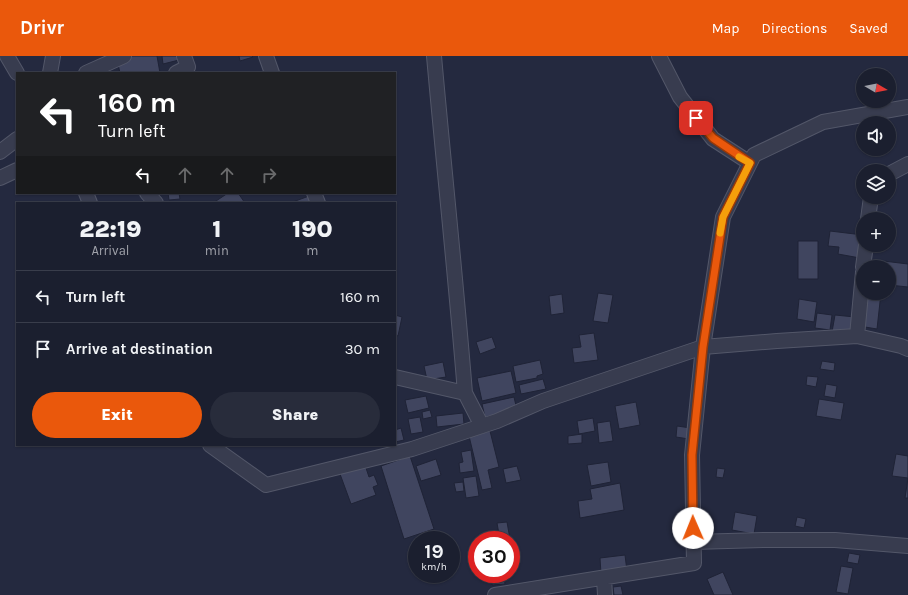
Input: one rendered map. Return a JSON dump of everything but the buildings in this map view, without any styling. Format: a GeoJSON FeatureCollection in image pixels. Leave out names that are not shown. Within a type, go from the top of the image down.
{"type":"FeatureCollection","features":[{"type":"Feature","properties":{"kind":"street"},"geometry":{"type":"LineString","coordinates":[[7,56],[16,72]]}},
{"type":"Feature","properties":{"kind":"street"},"geometry":{"type":"LineString","coordinates":[[50,72],[53,56]]}},
{"type":"Feature","properties":{"kind":"street"},"geometry":{"type":"LineString","coordinates":[[88,72],[124,56]]}},
{"type":"Feature","properties":{"kind":"street"},"geometry":{"type":"LineString","coordinates":[[178,72],[188,68],[184,56]]}},
{"type":"Feature","properties":{"kind":"street"},"geometry":{"type":"LineString","coordinates":[[266,56],[272,72]]}},
{"type":"Feature","properties":{"kind":"street"},"geometry":{"type":"LineString","coordinates":[[434,56],[465,393],[482,426]]}},
{"type":"Feature","properties":{"kind":"street"},"geometry":{"type":"LineString","coordinates":[[659,56],[680,97],[713,138],[750,163]]}},
{"type":"Feature","properties":{"kind":"street"},"geometry":{"type":"LineString","coordinates":[[496,595],[694,563],[692,455],[703,347],[723,217],[754,155],[823,122],[908,107]]}},
{"type":"Feature","properties":{"kind":"street"},"geometry":{"type":"LineString","coordinates":[[0,152],[16,140]]}},
{"type":"Feature","properties":{"kind":"street"},"geometry":{"type":"LineString","coordinates":[[896,170],[908,164]]}},
{"type":"Feature","properties":{"kind":"street"},"geometry":{"type":"LineString","coordinates":[[0,178],[16,170]]}},
{"type":"Feature","properties":{"kind":"street"},"geometry":{"type":"LineString","coordinates":[[148,194],[155,202]]}},
{"type":"Feature","properties":{"kind":"street"},"geometry":{"type":"LineString","coordinates":[[857,336],[860,300]]}},
{"type":"Feature","properties":{"kind":"street"},"geometry":{"type":"LineString","coordinates":[[211,446],[266,485],[412,449],[496,421],[543,401],[703,347],[776,340],[857,336],[902,346],[908,349]]}},
{"type":"Feature","properties":{"kind":"street"},"geometry":{"type":"LineString","coordinates":[[396,377],[465,393]]}},
{"type":"Feature","properties":{"kind":"street"},"geometry":{"type":"LineString","coordinates":[[693,542],[835,540],[908,546]]}},
{"type":"Feature","properties":{"kind":"street"},"geometry":{"type":"LineString","coordinates":[[604,578],[605,595]]}},
{"type":"Feature","properties":{"kind":"slow traffic"},"geometry":{"type":"LineString","coordinates":[[720,233],[723,217],[750,163],[739,157]]}},
{"type":"Feature","properties":{"kind":"route"},"geometry":{"type":"LineString","coordinates":[[693,528],[692,455],[703,347],[723,217],[750,163],[713,138],[696,118]]}}]}
